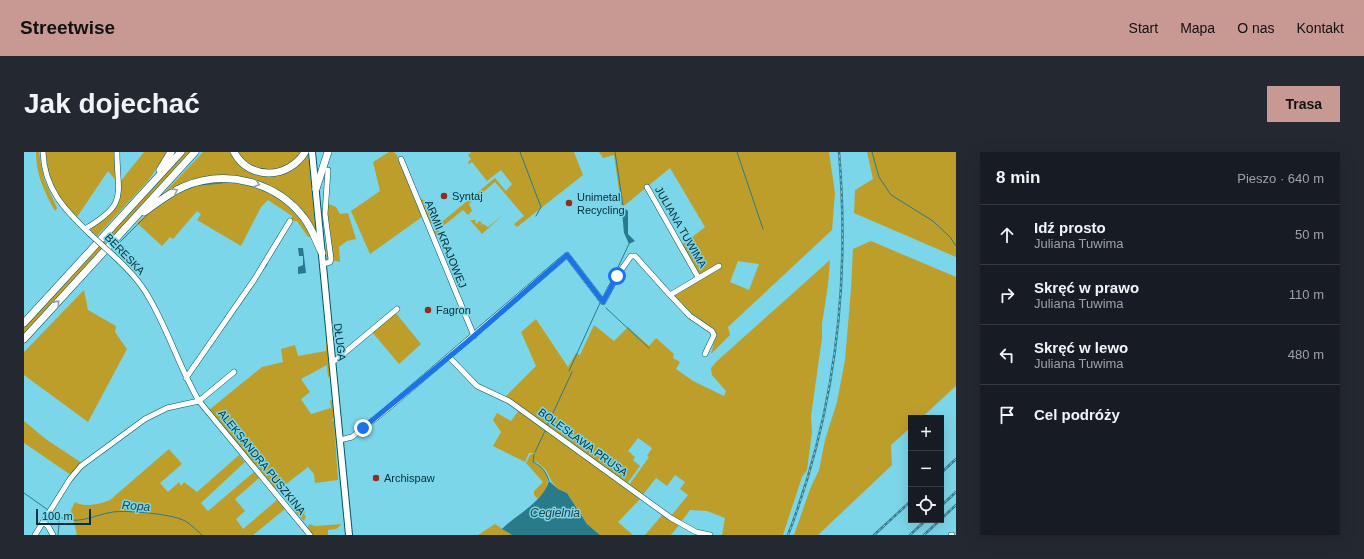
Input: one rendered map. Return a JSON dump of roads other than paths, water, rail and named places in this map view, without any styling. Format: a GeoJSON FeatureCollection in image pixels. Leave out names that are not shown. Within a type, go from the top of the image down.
{"type":"FeatureCollection","features":[{"type":"Feature","properties":{"kind":"highway"},"geometry":{"type":"LineString","coordinates":[[152,184],[171,152]]}},
{"type":"Feature","properties":{"kind":"highway"},"geometry":{"type":"LineString","coordinates":[[24,324],[181,152]]}},
{"type":"Feature","properties":{"kind":"highway"},"geometry":{"type":"LineString","coordinates":[[24,339],[195,152]]}},
{"type":"Feature","properties":{"kind":"highway"},"geometry":{"type":"LineString","coordinates":[[234,152],[241,162],[251,169],[270,173],[282,172],[291,167],[305,152]]}},
{"type":"Feature","properties":{"kind":"highway"},"geometry":{"type":"LineString","coordinates":[[316,189],[328,152]]}},
{"type":"Feature","properties":{"kind":"highway"},"geometry":{"type":"LineString","coordinates":[[131,221],[165,197],[184,187],[219,179],[247,181],[277,193],[292,204],[310,227],[322,253]]}},
{"type":"Feature","properties":{"kind":"highway"},"geometry":{"type":"LineString","coordinates":[[31,332],[50,296]]}},
{"type":"Feature","properties":{"kind":"main road","name":"DŁUGA"},"geometry":{"type":"LineString","coordinates":[[312,152],[349,535]]}},
{"type":"Feature","properties":{"kind":"street"},"geometry":{"type":"LineString","coordinates":[[43,152],[44,169],[50,187],[62,206],[85,229]]}},
{"type":"Feature","properties":{"kind":"street","name":"BERESKA"},"geometry":{"type":"LineString","coordinates":[[118,152],[120,192],[117,199],[103,218],[85,229],[129,270],[147,295],[186,378],[199,401]]}},
{"type":"Feature","properties":{"kind":"street","name":"ARMII KRAJOWEJ"},"geometry":{"type":"LineString","coordinates":[[401,159],[474,336]]}},
{"type":"Feature","properties":{"kind":"street"},"geometry":{"type":"LineString","coordinates":[[323,264],[331,261],[325,214],[328,170]]}},
{"type":"Feature","properties":{"kind":"street","name":"JULIANA TUWIMA"},"geometry":{"type":"LineString","coordinates":[[647,187],[698,277]]}},
{"type":"Feature","properties":{"kind":"street"},"geometry":{"type":"LineString","coordinates":[[186,378],[250,286],[290,221]]}},
{"type":"Feature","properties":{"kind":"street"},"geometry":{"type":"LineString","coordinates":[[340,440],[350,438],[356,434],[474,336],[567,255],[603,302],[617,276],[631,256],[635,256],[690,316],[712,331],[714,335],[705,354]]}},
{"type":"Feature","properties":{"kind":"street","name":"JULIANA TUWIMA"},"geometry":{"type":"LineString","coordinates":[[670,295],[698,277],[719,266]]}},
{"type":"Feature","properties":{"kind":"street"},"geometry":{"type":"LineString","coordinates":[[332,361],[336,360],[397,309]]}},
{"type":"Feature","properties":{"kind":"street","name":"BOLESŁAWA PRUSA"},"geometry":{"type":"LineString","coordinates":[[449,357],[477,386],[509,401],[590,458],[671,518],[696,532],[710,535]]}},
{"type":"Feature","properties":{"kind":"street"},"geometry":{"type":"LineString","coordinates":[[35,535],[70,479],[81,466],[134,426],[154,414],[166,408],[199,401],[234,372]]}},
{"type":"Feature","properties":{"kind":"street","name":"ALEKSANDRA PUSZKINA"},"geometry":{"type":"LineString","coordinates":[[199,401],[310,535]]}},
{"type":"Feature","properties":{"kind":"street"},"geometry":{"type":"LineString","coordinates":[[43,522],[48,526],[53,535]]}},
{"type":"Feature","properties":{"kind":"water"},"geometry":{"type":"Polygon","coordinates":[[[626,209],[628,211],[628,234],[635,241],[629,244],[624,233],[622,212],[626,209]]]}},
{"type":"Feature","properties":{"kind":"water"},"geometry":{"type":"Polygon","coordinates":[[[298,248],[303,248],[306,273],[298,274],[298,267],[303,265],[303,256],[299,256],[298,248]]]}},
{"type":"Feature","properties":{"kind":"water","name":"Cegielnia"},"geometry":{"type":"Polygon","coordinates":[[[549,481],[558,489],[567,493],[587,524],[600,535],[512,535],[502,529],[541,496],[549,481]]]}},
{"type":"Feature","properties":{"kind":"waterway"},"geometry":{"type":"LineString","coordinates":[[520,152],[541,207],[536,216]]}},
{"type":"Feature","properties":{"kind":"waterway"},"geometry":{"type":"LineString","coordinates":[[615,152],[623,205]]}},
{"type":"Feature","properties":{"kind":"waterway"},"geometry":{"type":"LineString","coordinates":[[737,152],[763,229]]}},
{"type":"Feature","properties":{"kind":"waterway"},"geometry":{"type":"LineString","coordinates":[[872,152],[879,177],[891,195],[933,221],[950,237],[956,246]]}},
{"type":"Feature","properties":{"kind":"waterway"},"geometry":{"type":"LineString","coordinates":[[199,185],[222,183]]}},
{"type":"Feature","properties":{"kind":"waterway"},"geometry":{"type":"LineString","coordinates":[[115,247],[148,214]]}},
{"type":"Feature","properties":{"kind":"waterway"},"geometry":{"type":"LineString","coordinates":[[610,284],[629,244]]}},
{"type":"Feature","properties":{"kind":"waterway"},"geometry":{"type":"LineString","coordinates":[[262,271],[267,265]]}},
{"type":"Feature","properties":{"kind":"waterway"},"geometry":{"type":"LineString","coordinates":[[569,371],[600,303]]}},
{"type":"Feature","properties":{"kind":"waterway"},"geometry":{"type":"LineString","coordinates":[[606,308],[649,348]]}},
{"type":"Feature","properties":{"kind":"waterway"},"geometry":{"type":"LineString","coordinates":[[547,426],[572,372]]}},
{"type":"Feature","properties":{"kind":"waterway"},"geometry":{"type":"LineString","coordinates":[[535,452],[545,431]]}},
{"type":"Feature","properties":{"kind":"waterway"},"geometry":{"type":"LineString","coordinates":[[534,454],[533,462],[539,465],[549,481]]}},
{"type":"Feature","properties":{"kind":"waterway","name":"Ropa"},"geometry":{"type":"LineString","coordinates":[[24,493],[48,510]]}},
{"type":"Feature","properties":{"kind":"waterway","name":"Ropa"},"geometry":{"type":"LineString","coordinates":[[52,513],[68,520],[82,520],[113,512],[159,514],[183,520],[202,535]]}},
{"type":"Feature","properties":{"kind":"waterway","name":"Ropa"},"geometry":{"type":"LineString","coordinates":[[58,517],[59,522]]}},
{"type":"Feature","properties":{"kind":"waterway"},"geometry":{"type":"LineString","coordinates":[[58,535],[59,525]]}},
{"type":"Feature","properties":{"kind":"railway"},"geometry":{"type":"LineString","coordinates":[[788,535],[804,489],[817,442],[828,394],[835,346],[840,298],[842,250],[842,201],[839,152]]}},
{"type":"Feature","properties":{"kind":"railway"},"geometry":{"type":"LineString","coordinates":[[944,470],[956,459]]}},
{"type":"Feature","properties":{"kind":"railway"},"geometry":{"type":"LineString","coordinates":[[944,503],[956,492]]}},
{"type":"Feature","properties":{"kind":"railway"},"geometry":{"type":"LineString","coordinates":[[874,535],[908,504]]}},
{"type":"Feature","properties":{"kind":"railway"},"geometry":{"type":"LineString","coordinates":[[944,516],[956,505]]}},
{"type":"Feature","properties":{"kind":"railway"},"geometry":{"type":"LineString","coordinates":[[910,535],[923,523]]}},
{"type":"Feature","properties":{"kind":"railway"},"geometry":{"type":"LineString","coordinates":[[924,535],[937,523]]}},
{"type":"Feature","properties":{"kind":"place","name":"Syntaj"},"geometry":{"type":"Point","coordinates":[444,196]}},
{"type":"Feature","properties":{"kind":"place","name":"Unimetal Recycling"},"geometry":{"type":"Point","coordinates":[569,203]}},
{"type":"Feature","properties":{"kind":"place","name":"Fagron"},"geometry":{"type":"Point","coordinates":[428,310]}},
{"type":"Feature","properties":{"kind":"place","name":"Archispaw"},"geometry":{"type":"Point","coordinates":[376,478]}}]}
